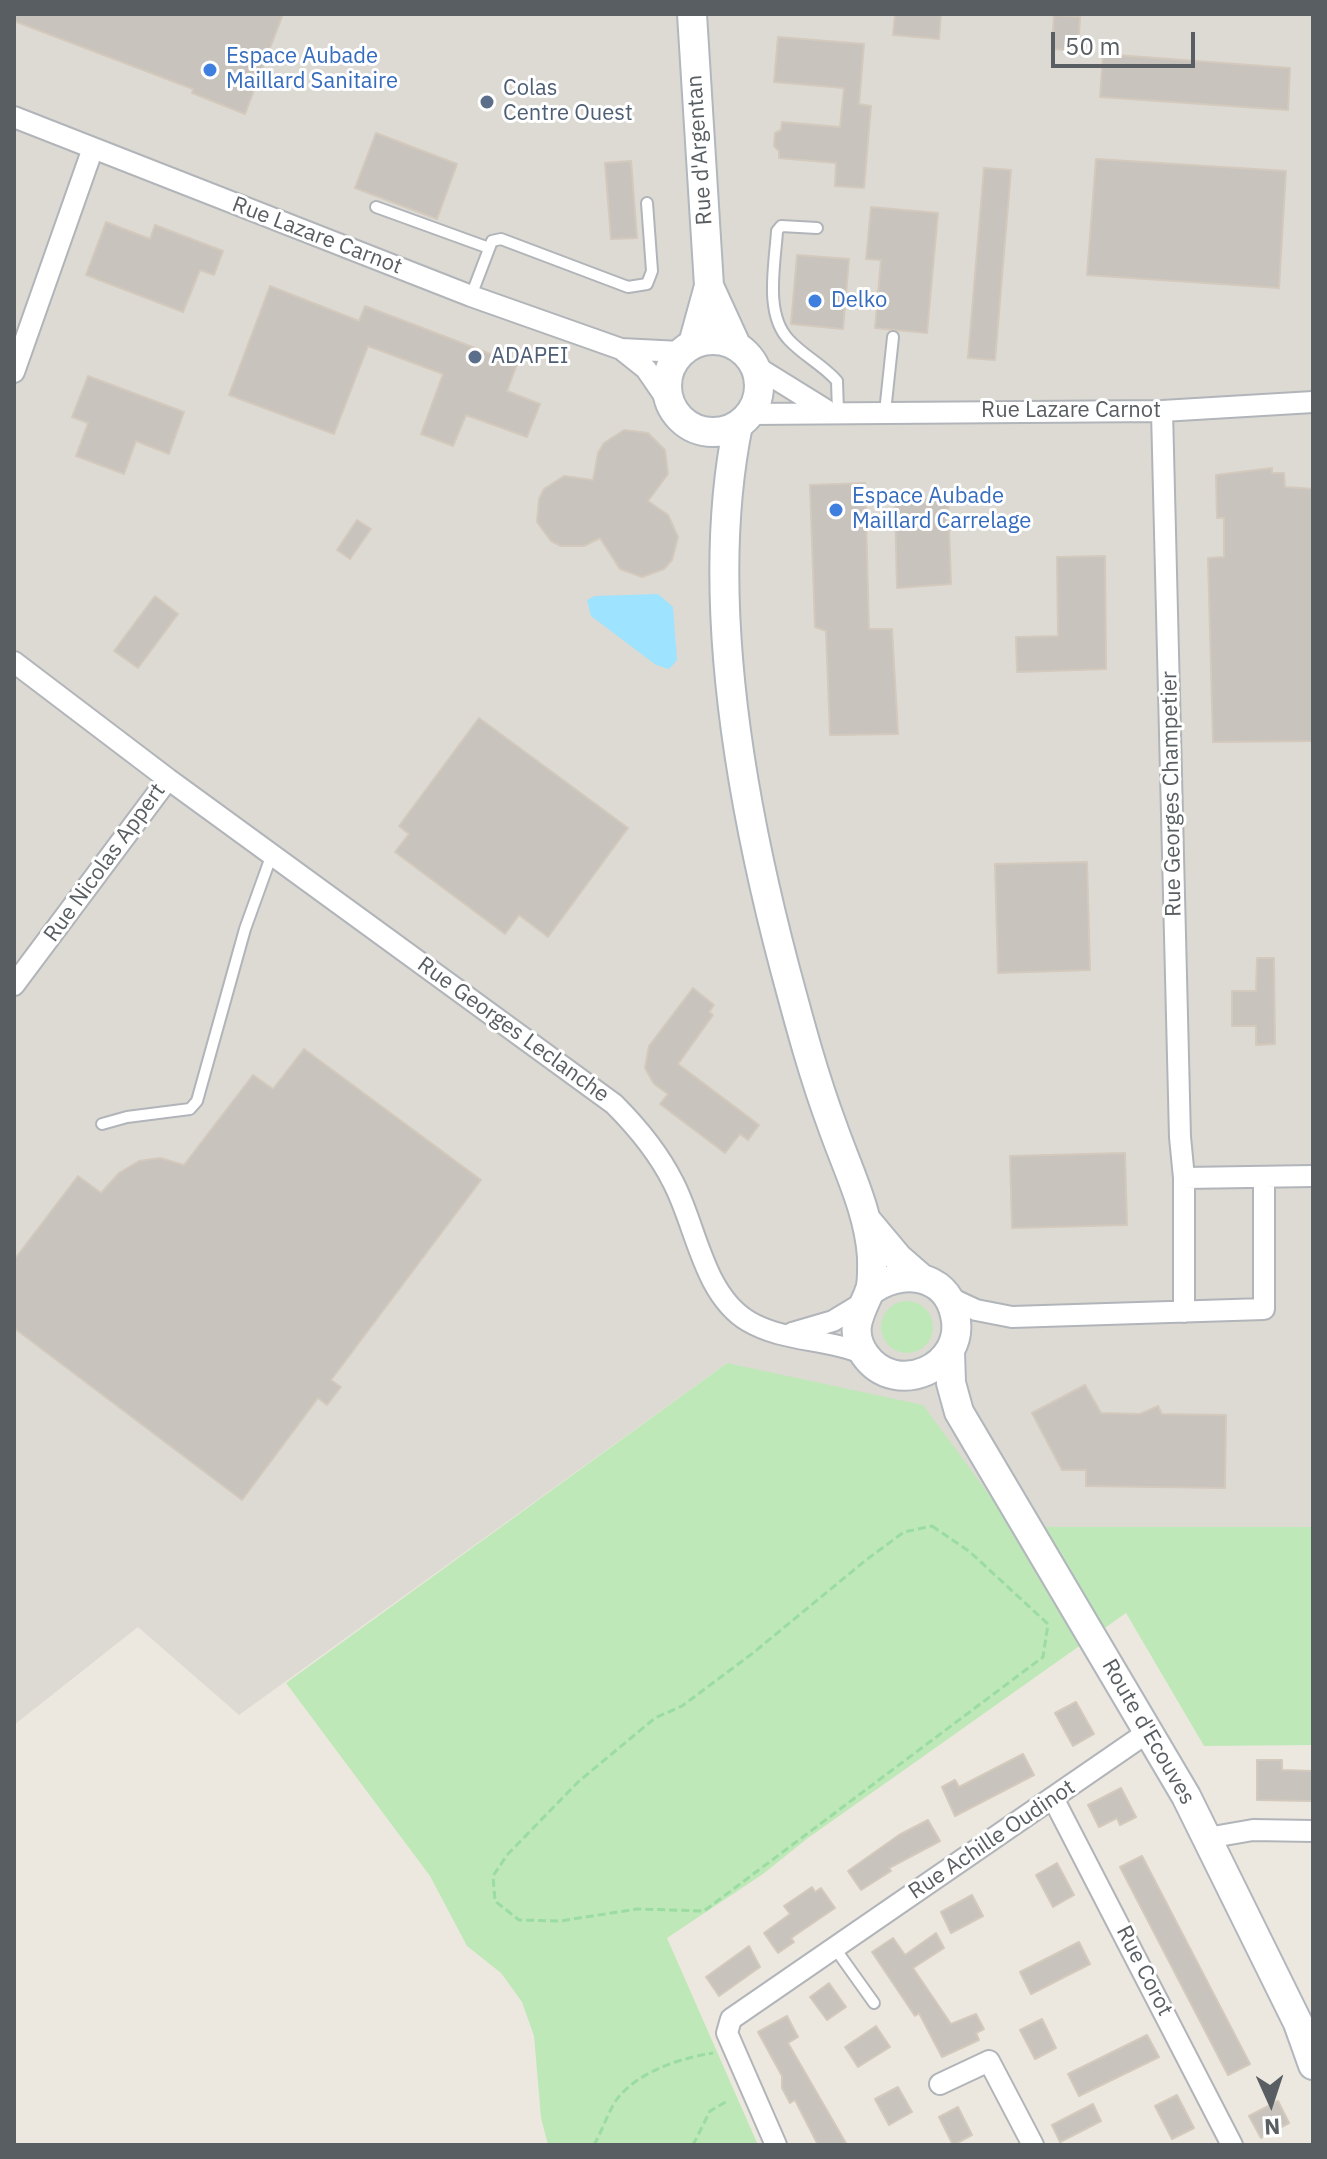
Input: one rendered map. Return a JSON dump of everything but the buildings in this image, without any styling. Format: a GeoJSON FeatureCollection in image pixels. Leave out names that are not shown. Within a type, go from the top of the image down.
{"type":"FeatureCollection","features":[{"type":"Feature","properties":{"kind":"main road","name":"Rue d'Argentan"},"geometry":{"type":"LineString","coordinates":[[686,348],[709,286],[692,14]]}},
{"type":"Feature","properties":{"kind":"main road","name":"Rue d'Argentan"},"geometry":{"type":"LineString","coordinates":[[709,286],[746,356]]}},
{"type":"Feature","properties":{"kind":"main road"},"geometry":{"type":"LineString","coordinates":[[727,496],[712,446],[703,432],[676,415],[668,401],[666,384],[670,367],[686,348],[714,339],[746,356],[759,391],[744,420],[727,496],[724,596],[746,794],[771,913],[815,1080],[867,1221],[872,1258],[856,1330],[866,1355],[888,1373],[915,1376],[939,1390],[959,1412]]}},
{"type":"Feature","properties":{"kind":"main road"},"geometry":{"type":"LineString","coordinates":[[703,432],[720,432],[744,420]]}},
{"type":"Feature","properties":{"kind":"main road"},"geometry":{"type":"LineString","coordinates":[[867,1221],[898,1258],[948,1297],[957,1325],[952,1346],[951,1383],[959,1412]]}},
{"type":"Feature","properties":{"kind":"main road"},"geometry":{"type":"LineString","coordinates":[[865,1298],[893,1278],[921,1278]]}},
{"type":"Feature","properties":{"kind":"main road"},"geometry":{"type":"LineString","coordinates":[[915,1376],[941,1363],[952,1346]]}},
{"type":"Feature","properties":{"kind":"main road","name":"Route d'Ecouves"},"geometry":{"type":"LineString","coordinates":[[959,1412],[1207,1838],[1298,2023],[1313,2065]]}},
{"type":"Feature","properties":{"kind":"street","name":"Rue Lazare Carnot"},"geometry":{"type":"LineString","coordinates":[[14,117],[471,296],[621,349],[646,369],[668,401]]}},
{"type":"Feature","properties":{"kind":"street"},"geometry":{"type":"LineString","coordinates":[[14,372],[93,148]]}},
{"type":"Feature","properties":{"kind":"street","name":"Rue Lazare Carnot"},"geometry":{"type":"LineString","coordinates":[[621,349],[686,348]]}},
{"type":"Feature","properties":{"kind":"street"},"geometry":{"type":"LineString","coordinates":[[746,356],[834,412]]}},
{"type":"Feature","properties":{"kind":"street","name":"Rue Lazare Carnot"},"geometry":{"type":"LineString","coordinates":[[744,420],[834,412],[1162,411],[1313,402]]}},
{"type":"Feature","properties":{"kind":"street","name":"Rue Georges Champetier"},"geometry":{"type":"LineString","coordinates":[[1162,411],[1180,1137],[1184,1178],[1184,1312]]}},
{"type":"Feature","properties":{"kind":"street","name":"Rue Nicolas Appert"},"geometry":{"type":"LineString","coordinates":[[14,662],[168,779],[14,985]]}},
{"type":"Feature","properties":{"kind":"street","name":"Rue Georges Leclanche"},"geometry":{"type":"LineString","coordinates":[[168,779],[614,1104],[644,1135],[673,1182],[706,1263],[728,1303],[750,1322],[866,1355]]}},
{"type":"Feature","properties":{"kind":"street"},"geometry":{"type":"LineString","coordinates":[[1184,1178],[1313,1176]]}},
{"type":"Feature","properties":{"kind":"street"},"geometry":{"type":"LineString","coordinates":[[948,1297],[976,1310],[1012,1317],[1264,1309],[1264,1177]]}},
{"type":"Feature","properties":{"kind":"street"},"geometry":{"type":"LineString","coordinates":[[788,1334],[833,1321],[865,1298]]}},
{"type":"Feature","properties":{"kind":"street"},"geometry":{"type":"LineString","coordinates":[[952,1346],[978,1326],[1012,1317]]}},
{"type":"Feature","properties":{"kind":"street","name":"Rue Achille Oudinot"},"geometry":{"type":"LineString","coordinates":[[776,2145],[732,2056],[727,2033],[731,2019],[834,1947],[986,1852],[1053,1798],[1148,1732]]}},
{"type":"Feature","properties":{"kind":"street","name":"Rue Corot"},"geometry":{"type":"LineString","coordinates":[[1053,1798],[1142,1986],[1232,2145]]}},
{"type":"Feature","properties":{"kind":"street"},"geometry":{"type":"LineString","coordinates":[[1207,1838],[1253,1830],[1313,1831]]}},
{"type":"Feature","properties":{"kind":"street"},"geometry":{"type":"LineString","coordinates":[[940,2084],[989,2061],[1033,2145]]}},
{"type":"Feature","properties":{"kind":"lane"},"geometry":{"type":"LineString","coordinates":[[471,296],[492,241],[501,239],[628,287],[640,287],[651,279],[647,203]]}},
{"type":"Feature","properties":{"kind":"lane"},"geometry":{"type":"LineString","coordinates":[[376,207],[489,248]]}},
{"type":"Feature","properties":{"kind":"lane"},"geometry":{"type":"LineString","coordinates":[[817,228],[781,226],[777,231],[774,304],[778,325],[790,341],[837,381],[834,412]]}},
{"type":"Feature","properties":{"kind":"lane"},"geometry":{"type":"LineString","coordinates":[[885,412],[893,337]]}},
{"type":"Feature","properties":{"kind":"lane"},"geometry":{"type":"LineString","coordinates":[[102,1124],[127,1117],[190,1109],[197,1101],[245,929],[272,854]]}},
{"type":"Feature","properties":{"kind":"lane"},"geometry":{"type":"LineString","coordinates":[[834,1947],[874,2003]]}},
{"type":"Feature","properties":{"kind":"path"},"geometry":{"type":"LineString","coordinates":[[932,1526],[970,1552],[1023,1598],[1048,1624],[1043,1657],[909,1754],[829,1820],[704,1911],[637,1909],[560,1921],[519,1920],[495,1901],[493,1876],[507,1855],[578,1782],[655,1718],[682,1706],[904,1532],[932,1526]]}},
{"type":"Feature","properties":{"kind":"path"},"geometry":{"type":"LineString","coordinates":[[594,2145],[618,2099],[642,2079],[688,2056],[732,2056]]}},
{"type":"Feature","properties":{"kind":"path"},"geometry":{"type":"LineString","coordinates":[[693,2145],[710,2111],[729,2100]]}},
{"type":"Feature","properties":{"kind":"shaded area"},"geometry":{"type":"Polygon","coordinates":[[[14,14],[1313,14],[1313,1528],[1013,1527],[727,1363],[239,1715],[138,1627],[14,1725],[14,14]]]}},
{"type":"Feature","properties":{"kind":"green space"},"geometry":{"type":"Polygon","coordinates":[[[907,1301],[925,1309],[933,1327],[925,1345],[907,1353],[889,1345],[881,1327],[889,1309],[907,1301]]]}},
{"type":"Feature","properties":{"kind":"green space"},"geometry":{"type":"Polygon","coordinates":[[[727,1363],[923,1405],[1013,1527],[1313,1527],[1313,1745],[1204,1746],[1126,1613],[808,1838],[763,1874],[667,1938],[758,2145],[548,2145],[541,2118],[534,2036],[522,2002],[501,1973],[467,1946],[430,1876],[286,1683],[727,1363]]]}},
{"type":"Feature","properties":{"kind":"water"},"geometry":{"type":"Polygon","coordinates":[[[658,594],[673,607],[677,660],[669,669],[656,665],[591,616],[587,600],[595,596],[658,594]]]}},
{"type":"Feature","properties":{"kind":"place","name":"Espace Aubade Maillard Sanitaire"},"geometry":{"type":"Point","coordinates":[210,70]}},
{"type":"Feature","properties":{"kind":"place","name":"Colas Centre Ouest"},"geometry":{"type":"Point","coordinates":[487,102]}},
{"type":"Feature","properties":{"kind":"place","name":"Delko"},"geometry":{"type":"Point","coordinates":[815,301]}},
{"type":"Feature","properties":{"kind":"place","name":"ADAPEI"},"geometry":{"type":"Point","coordinates":[475,357]}},
{"type":"Feature","properties":{"kind":"place","name":"Espace Aubade Maillard Carrelage"},"geometry":{"type":"Point","coordinates":[836,510]}}]}
